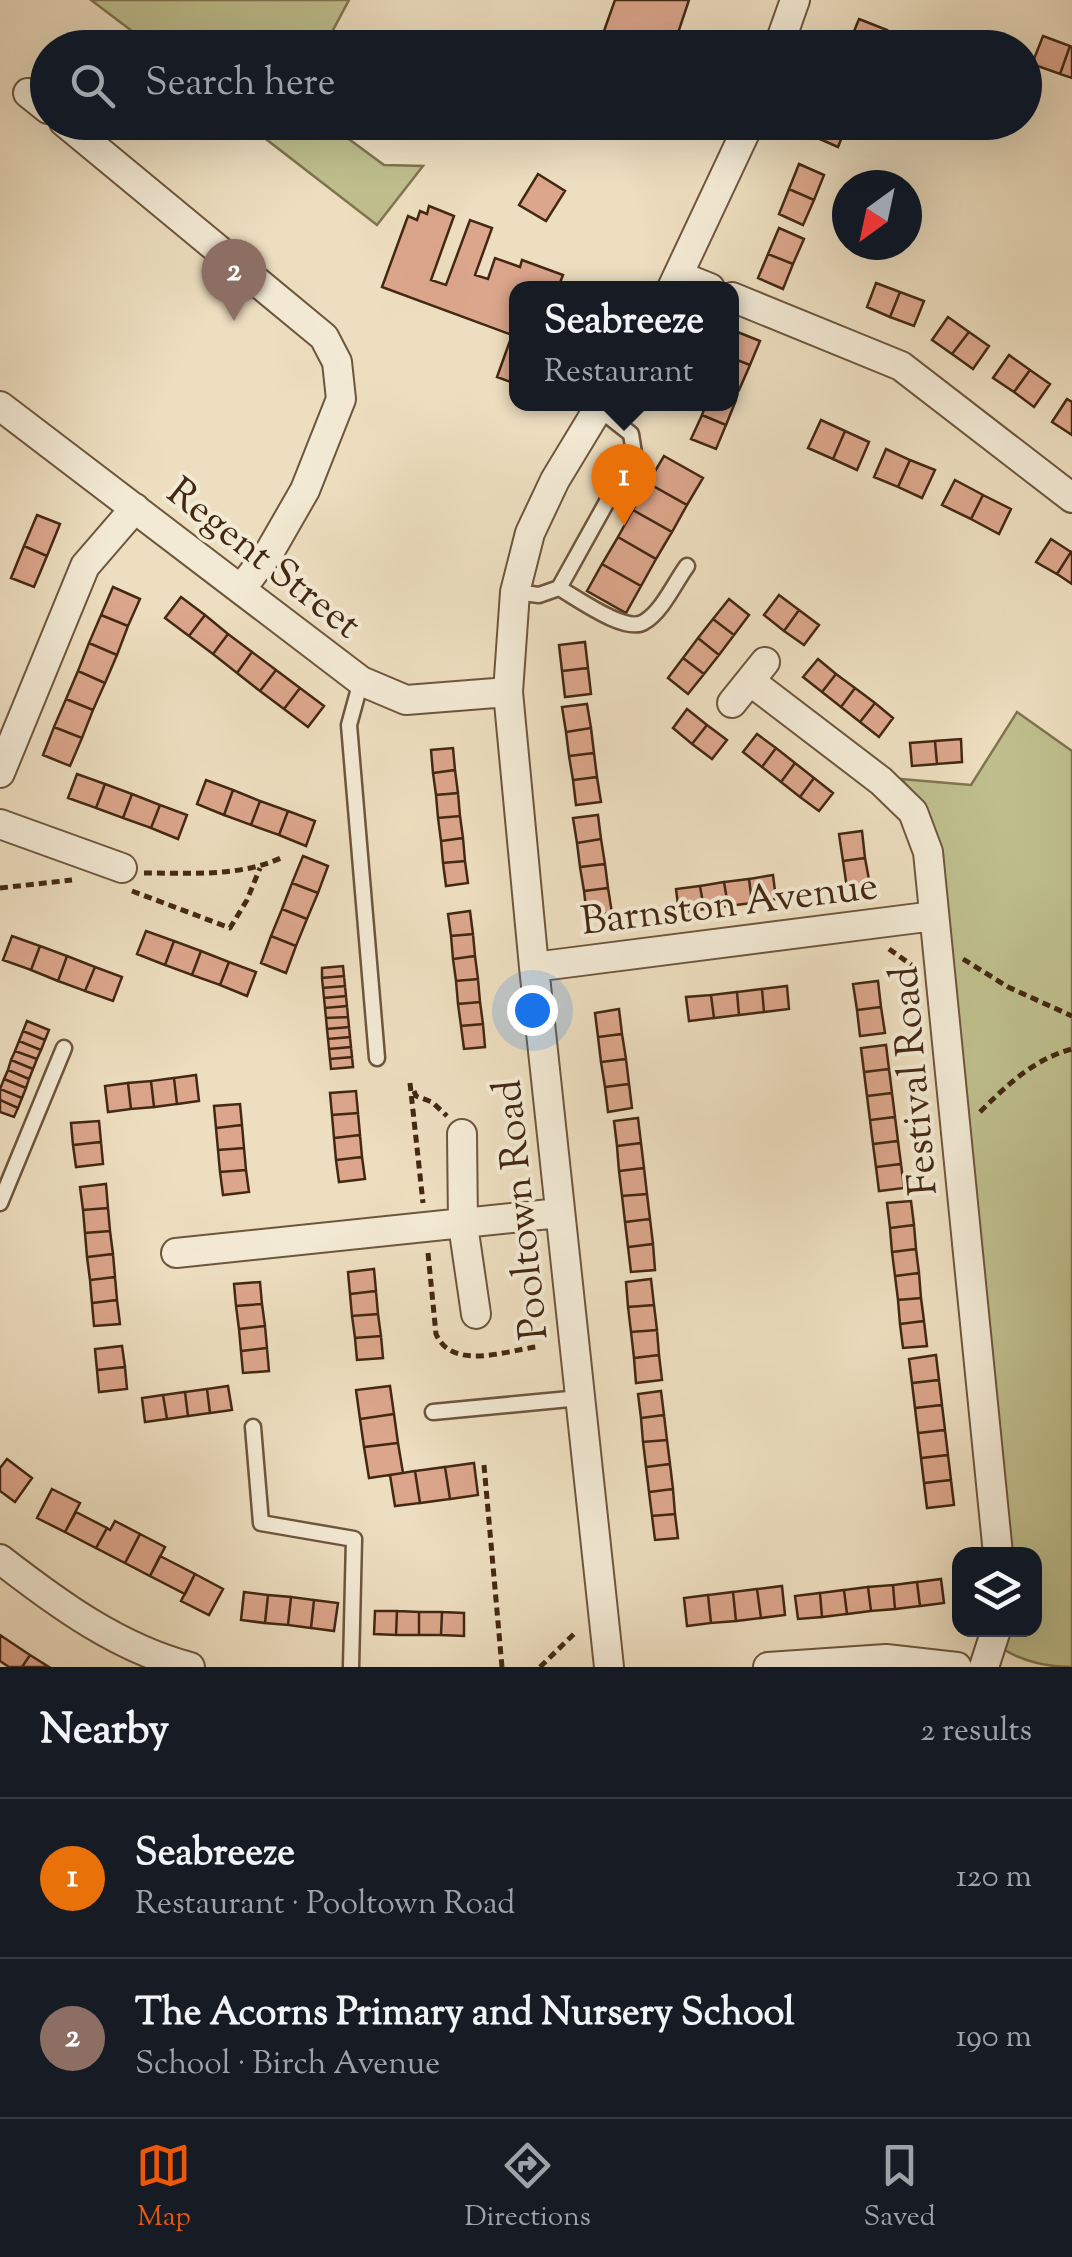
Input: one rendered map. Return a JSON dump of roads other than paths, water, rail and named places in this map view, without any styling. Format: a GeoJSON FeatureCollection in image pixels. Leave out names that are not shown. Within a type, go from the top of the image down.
{"type":"FeatureCollection","features":[{"type":"Feature","properties":{"kind":"street"},"geometry":{"type":"LineString","coordinates":[[785,30],[796,0]]}},
{"type":"Feature","properties":{"kind":"street"},"geometry":{"type":"LineString","coordinates":[[86,140],[324,337],[337,362],[341,400],[306,490],[270,551],[241,590]]}},
{"type":"Feature","properties":{"kind":"street"},"geometry":{"type":"LineString","coordinates":[[676,281],[742,140]]}},
{"type":"Feature","properties":{"kind":"street"},"geometry":{"type":"LineString","coordinates":[[739,300],[901,366],[1072,498]]}},
{"type":"Feature","properties":{"kind":"street","name":"Regent Street"},"geometry":{"type":"LineString","coordinates":[[0,406],[361,682],[406,700],[508,692]]}},
{"type":"Feature","properties":{"kind":"street","name":"Pooltown Road"},"geometry":{"type":"LineString","coordinates":[[596,411],[555,480],[530,533],[515,592],[508,692],[609,1667]]}},
{"type":"Feature","properties":{"kind":"street"},"geometry":{"type":"LineString","coordinates":[[0,773],[85,566],[135,508]]}},
{"type":"Feature","properties":{"kind":"street","name":"Festival Road"},"geometry":{"type":"LineString","coordinates":[[749,682],[880,781],[913,812],[928,852],[997,1547]]}},
{"type":"Feature","properties":{"kind":"street"},"geometry":{"type":"LineString","coordinates":[[0,824],[113,864]]}},
{"type":"Feature","properties":{"kind":"street","name":"Barnston Avenue"},"geometry":{"type":"LineString","coordinates":[[534,968],[856,926],[937,930]]}},
{"type":"Feature","properties":{"kind":"street"},"geometry":{"type":"LineString","coordinates":[[462,1134],[463,1225],[476,1314]]}},
{"type":"Feature","properties":{"kind":"street"},"geometry":{"type":"LineString","coordinates":[[176,1253],[559,1213]]}},
{"type":"Feature","properties":{"kind":"street"},"geometry":{"type":"LineString","coordinates":[[0,1559],[53,1601],[110,1636],[190,1667]]}},
{"type":"Feature","properties":{"kind":"street"},"geometry":{"type":"LineString","coordinates":[[984,1667],[994,1637]]}},
{"type":"Feature","properties":{"kind":"street"},"geometry":{"type":"LineString","coordinates":[[768,1667],[886,1659],[957,1667]]}},
{"type":"Feature","properties":{"kind":"lane"},"geometry":{"type":"LineString","coordinates":[[515,592],[539,595],[560,588],[634,453],[632,434],[605,411]]}},
{"type":"Feature","properties":{"kind":"lane"},"geometry":{"type":"LineString","coordinates":[[560,588],[634,626],[645,622],[687,566]]}},
{"type":"Feature","properties":{"kind":"lane"},"geometry":{"type":"LineString","coordinates":[[361,682],[349,725],[377,1058]]}},
{"type":"Feature","properties":{"kind":"lane"},"geometry":{"type":"LineString","coordinates":[[0,1203],[64,1048]]}},
{"type":"Feature","properties":{"kind":"lane"},"geometry":{"type":"LineString","coordinates":[[432,1412],[580,1398]]}},
{"type":"Feature","properties":{"kind":"lane"},"geometry":{"type":"LineString","coordinates":[[253,1426],[261,1524],[354,1539],[351,1667]]}},
{"type":"Feature","properties":{"kind":"place","name":"The Acorns Primary and Nursery School"},"geometry":{"type":"Point","coordinates":[234,321]}},
{"type":"Feature","properties":{"kind":"place","name":"Seabreeze"},"geometry":{"type":"Point","coordinates":[624,526]}}]}
